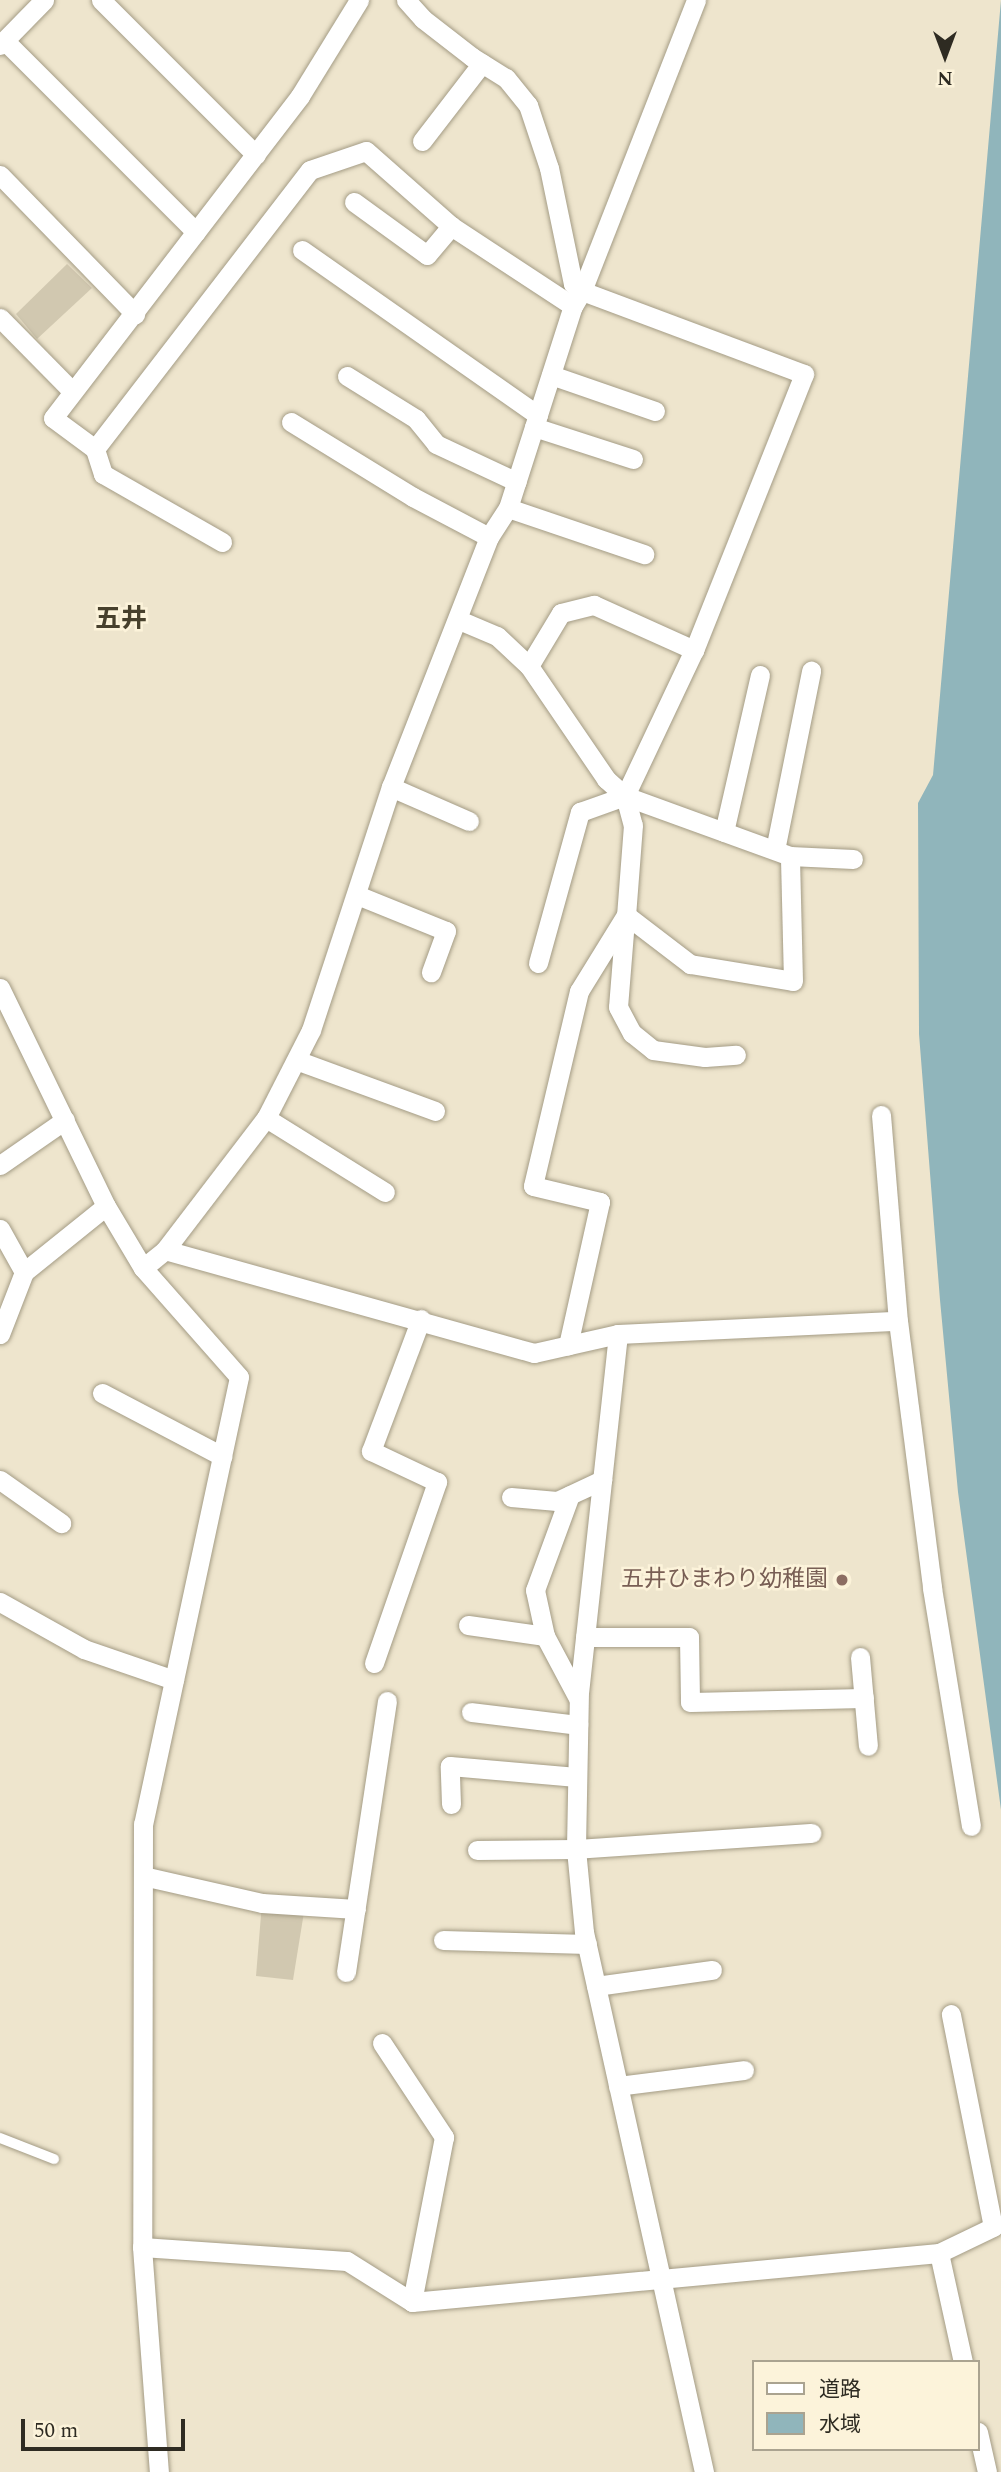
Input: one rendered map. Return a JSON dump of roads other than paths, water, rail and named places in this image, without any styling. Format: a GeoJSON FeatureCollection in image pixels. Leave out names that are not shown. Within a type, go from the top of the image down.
{"type":"FeatureCollection","features":[{"type":"Feature","properties":{"kind":"street"},"geometry":{"type":"LineString","coordinates":[[101,0],[256,155]]}},
{"type":"Feature","properties":{"kind":"street"},"geometry":{"type":"LineString","coordinates":[[222,542],[103,474],[95,449],[53,418],[300,96],[359,0]]}},
{"type":"Feature","properties":{"kind":"street"},"geometry":{"type":"LineString","coordinates":[[406,0],[423,19],[506,78],[528,105],[549,168],[577,299]]}},
{"type":"Feature","properties":{"kind":"street"},"geometry":{"type":"LineString","coordinates":[[143,1268],[166,1250],[266,1118],[311,1030],[391,787],[459,620],[489,537],[508,508],[577,299],[696,0]]}},
{"type":"Feature","properties":{"kind":"street"},"geometry":{"type":"LineString","coordinates":[[39,2],[2,43],[196,232]]}},
{"type":"Feature","properties":{"kind":"street"},"geometry":{"type":"LineString","coordinates":[[422,141],[482,62]]}},
{"type":"Feature","properties":{"kind":"street"},"geometry":{"type":"LineString","coordinates":[[95,449],[310,170],[366,151],[451,226],[577,299],[804,374],[694,650],[625,796],[633,825],[618,1007],[632,1033],[653,1050],[705,1057],[736,1055]]}},
{"type":"Feature","properties":{"kind":"street"},"geometry":{"type":"LineString","coordinates":[[0,175],[135,314]]}},
{"type":"Feature","properties":{"kind":"street"},"geometry":{"type":"LineString","coordinates":[[354,202],[427,255],[451,226]]}},
{"type":"Feature","properties":{"kind":"street"},"geometry":{"type":"LineString","coordinates":[[302,250],[536,421],[633,458]]}},
{"type":"Feature","properties":{"kind":"street"},"geometry":{"type":"LineString","coordinates":[[0,318],[72,391]]}},
{"type":"Feature","properties":{"kind":"street"},"geometry":{"type":"LineString","coordinates":[[551,374],[655,411]]}},
{"type":"Feature","properties":{"kind":"street"},"geometry":{"type":"LineString","coordinates":[[347,376],[416,419],[436,443],[517,482]]}},
{"type":"Feature","properties":{"kind":"street"},"geometry":{"type":"LineString","coordinates":[[291,422],[413,497],[489,537]]}},
{"type":"Feature","properties":{"kind":"street"},"geometry":{"type":"LineString","coordinates":[[508,508],[644,554]]}},
{"type":"Feature","properties":{"kind":"street"},"geometry":{"type":"LineString","coordinates":[[528,666],[561,612],[594,604],[694,650]]}},
{"type":"Feature","properties":{"kind":"street"},"geometry":{"type":"LineString","coordinates":[[459,620],[497,636],[528,666],[606,779],[625,796],[782,853],[853,859]]}},
{"type":"Feature","properties":{"kind":"street"},"geometry":{"type":"LineString","coordinates":[[626,915],[690,964],[793,982],[782,853],[811,671]]}},
{"type":"Feature","properties":{"kind":"street"},"geometry":{"type":"LineString","coordinates":[[724,832],[760,675]]}},
{"type":"Feature","properties":{"kind":"street"},"geometry":{"type":"LineString","coordinates":[[391,787],[469,821]]}},
{"type":"Feature","properties":{"kind":"street"},"geometry":{"type":"LineString","coordinates":[[538,963],[580,812],[625,796]]}},
{"type":"Feature","properties":{"kind":"street"},"geometry":{"type":"LineString","coordinates":[[357,895],[446,931],[431,972]]}},
{"type":"Feature","properties":{"kind":"street"},"geometry":{"type":"LineString","coordinates":[[568,1345],[600,1202],[533,1186],[579,991],[626,915]]}},
{"type":"Feature","properties":{"kind":"street"},"geometry":{"type":"LineString","coordinates":[[0,988],[106,1206],[143,1268],[239,1377],[143,1824],[142,2247],[159,2472]]}},
{"type":"Feature","properties":{"kind":"street"},"geometry":{"type":"LineString","coordinates":[[296,1060],[435,1111]]}},
{"type":"Feature","properties":{"kind":"street"},"geometry":{"type":"LineString","coordinates":[[881,1115],[898,1321],[932,1588],[971,1826]]}},
{"type":"Feature","properties":{"kind":"street"},"geometry":{"type":"LineString","coordinates":[[266,1118],[385,1192]]}},
{"type":"Feature","properties":{"kind":"street"},"geometry":{"type":"LineString","coordinates":[[0,1165],[65,1120]]}},
{"type":"Feature","properties":{"kind":"street"},"geometry":{"type":"LineString","coordinates":[[0,1334],[24,1272],[106,1206]]}},
{"type":"Feature","properties":{"kind":"street"},"geometry":{"type":"LineString","coordinates":[[0,1229],[24,1272]]}},
{"type":"Feature","properties":{"kind":"street"},"geometry":{"type":"LineString","coordinates":[[166,1250],[421,1319],[534,1353],[618,1334],[898,1321]]}},
{"type":"Feature","properties":{"kind":"street"},"geometry":{"type":"LineString","coordinates":[[374,1663],[437,1482],[371,1451],[421,1319]]}},
{"type":"Feature","properties":{"kind":"street"},"geometry":{"type":"LineString","coordinates":[[618,1334],[579,1699],[576,1849],[587,1944],[704,2472]]}},
{"type":"Feature","properties":{"kind":"street"},"geometry":{"type":"LineString","coordinates":[[102,1393],[222,1456]]}},
{"type":"Feature","properties":{"kind":"street"},"geometry":{"type":"LineString","coordinates":[[0,1480],[61,1524]]}},
{"type":"Feature","properties":{"kind":"street"},"geometry":{"type":"LineString","coordinates":[[512,1497],[557,1501],[602,1480]]}},
{"type":"Feature","properties":{"kind":"street"},"geometry":{"type":"LineString","coordinates":[[570,1495],[535,1590],[545,1636],[579,1699]]}},
{"type":"Feature","properties":{"kind":"street"},"geometry":{"type":"LineString","coordinates":[[0,1602],[84,1648],[174,1681]]}},
{"type":"Feature","properties":{"kind":"street"},"geometry":{"type":"LineString","coordinates":[[468,1625],[545,1636]]}},
{"type":"Feature","properties":{"kind":"street"},"geometry":{"type":"LineString","coordinates":[[585,1637],[689,1637],[690,1702],[864,1698]]}},
{"type":"Feature","properties":{"kind":"street"},"geometry":{"type":"LineString","coordinates":[[860,1657],[868,1746]]}},
{"type":"Feature","properties":{"kind":"street"},"geometry":{"type":"LineString","coordinates":[[346,1972],[387,1701]]}},
{"type":"Feature","properties":{"kind":"street"},"geometry":{"type":"LineString","coordinates":[[471,1712],[578,1725]]}},
{"type":"Feature","properties":{"kind":"street"},"geometry":{"type":"LineString","coordinates":[[451,1804],[450,1766],[577,1777]]}},
{"type":"Feature","properties":{"kind":"street"},"geometry":{"type":"LineString","coordinates":[[477,1850],[576,1849],[811,1833]]}},
{"type":"Feature","properties":{"kind":"street"},"geometry":{"type":"LineString","coordinates":[[143,1876],[262,1903],[356,1909]]}},
{"type":"Feature","properties":{"kind":"street"},"geometry":{"type":"LineString","coordinates":[[443,1940],[587,1944]]}},
{"type":"Feature","properties":{"kind":"street"},"geometry":{"type":"LineString","coordinates":[[596,1986],[712,1970]]}},
{"type":"Feature","properties":{"kind":"street"},"geometry":{"type":"LineString","coordinates":[[142,2247],[346,2261],[412,2302],[939,2253],[993,2227],[951,2014]]}},
{"type":"Feature","properties":{"kind":"street"},"geometry":{"type":"LineString","coordinates":[[382,2043],[444,2137],[412,2302]]}},
{"type":"Feature","properties":{"kind":"street"},"geometry":{"type":"LineString","coordinates":[[618,2086],[744,2070]]}},
{"type":"Feature","properties":{"kind":"street"},"geometry":{"type":"LineString","coordinates":[[939,2253],[963,2360]]}},
{"type":"Feature","properties":{"kind":"street"},"geometry":{"type":"LineString","coordinates":[[980,2441],[987,2472]]}},
{"type":"Feature","properties":{"kind":"lane"},"geometry":{"type":"LineString","coordinates":[[0,2138],[54,2159]]}},
{"type":"Feature","properties":{"kind":"water"},"geometry":{"type":"Polygon","coordinates":[[[1001,0],[1001,1810],[958,1492],[940,1300],[919,1034],[918,803],[933,775],[1001,0]]]}},
{"type":"Feature","properties":{"kind":"place","name":"五井ひまわり幼稚園"},"geometry":{"type":"Point","coordinates":[842,1580]}},
{"type":"Feature","properties":{"kind":"district","name":"五井"},"geometry":{"type":"Point","coordinates":[121,620]}}]}
